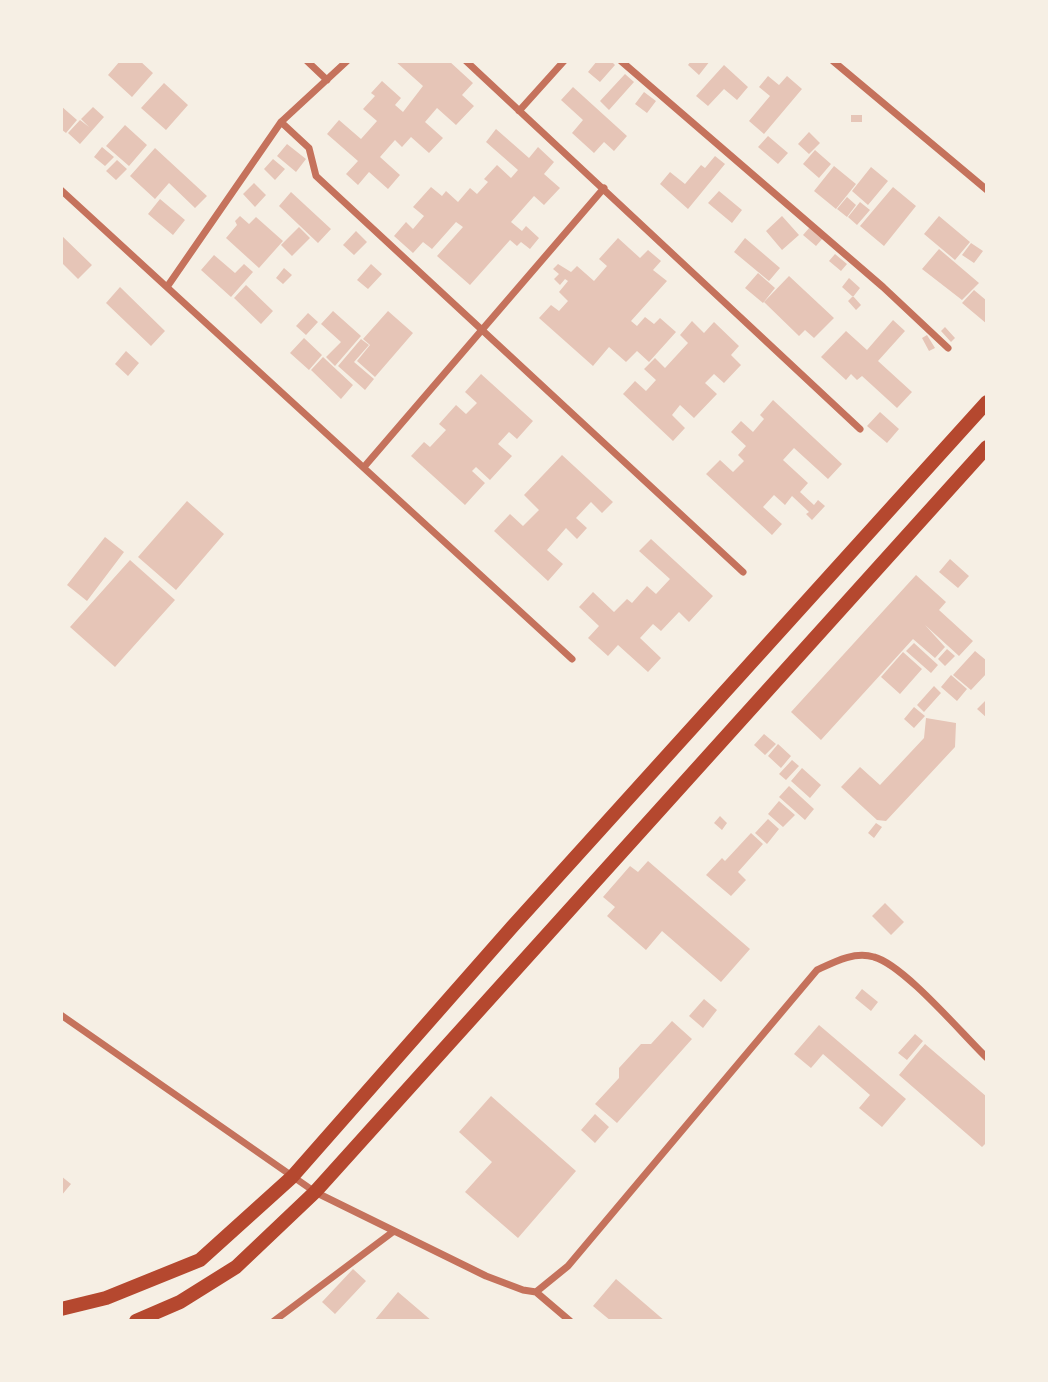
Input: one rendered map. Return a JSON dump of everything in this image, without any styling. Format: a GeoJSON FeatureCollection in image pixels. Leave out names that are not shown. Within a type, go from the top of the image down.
{"type":"FeatureCollection","features":[{"type":"Feature","properties":{"kind":"main road"},"geometry":{"type":"LineString","coordinates":[[61,1309],[106,1298],[200,1260],[292,1177],[520,917],[987,402]]}},
{"type":"Feature","properties":{"kind":"main road"},"geometry":{"type":"LineString","coordinates":[[136,1321],[180,1302],[236,1268],[315,1192],[987,447]]}},
{"type":"Feature","properties":{"kind":"street"},"geometry":{"type":"LineString","coordinates":[[307,61],[327,80]]}},
{"type":"Feature","properties":{"kind":"street"},"geometry":{"type":"LineString","coordinates":[[167,287],[281,122],[347,61]]}},
{"type":"Feature","properties":{"kind":"street"},"geometry":{"type":"LineString","coordinates":[[466,61],[860,429]]}},
{"type":"Feature","properties":{"kind":"street"},"geometry":{"type":"LineString","coordinates":[[519,111],[564,61]]}},
{"type":"Feature","properties":{"kind":"street"},"geometry":{"type":"LineString","coordinates":[[621,61],[883,287],[948,348]]}},
{"type":"Feature","properties":{"kind":"street"},"geometry":{"type":"LineString","coordinates":[[833,61],[987,190]]}},
{"type":"Feature","properties":{"kind":"street"},"geometry":{"type":"LineString","coordinates":[[281,122],[309,148],[316,176],[743,572]]}},
{"type":"Feature","properties":{"kind":"street"},"geometry":{"type":"LineString","coordinates":[[364,467],[604,188]]}},
{"type":"Feature","properties":{"kind":"street"},"geometry":{"type":"LineString","coordinates":[[61,190],[572,659]]}},
{"type":"Feature","properties":{"kind":"street"},"geometry":{"type":"LineString","coordinates":[[536,1292],[568,1266],[817,970],[846,957],[874,957],[900,972],[987,1058]]}},
{"type":"Feature","properties":{"kind":"street"},"geometry":{"type":"LineString","coordinates":[[61,1015],[315,1192],[486,1276],[536,1292],[570,1321]]}},
{"type":"Feature","properties":{"kind":"street"},"geometry":{"type":"LineString","coordinates":[[274,1321],[394,1231]]}},
{"type":"Feature","properties":{"kind":"building"},"geometry":{"type":"Polygon","coordinates":[[[120,61],[140,61],[153,73],[132,97],[108,75],[120,61]]]}},
{"type":"Feature","properties":{"kind":"building"},"geometry":{"type":"Polygon","coordinates":[[[395,61],[449,61],[473,83],[462,95],[474,106],[456,125],[437,108],[425,122],[443,138],[429,153],[411,137],[402,147],[395,140],[380,157],[400,175],[388,189],[369,172],[358,185],[346,174],[358,161],[327,134],[339,120],[361,139],[377,121],[363,109],[375,96],[371,93],[382,81],[401,98],[395,105],[403,112],[423,86],[395,61]]]}},
{"type":"Feature","properties":{"kind":"building"},"geometry":{"type":"Polygon","coordinates":[[[597,61],[611,61],[615,65],[600,82],[588,72],[597,61]]]}},
{"type":"Feature","properties":{"kind":"building"},"geometry":{"type":"Polygon","coordinates":[[[691,61],[710,61],[699,75],[688,65],[691,61]]]}},
{"type":"Feature","properties":{"kind":"building"},"geometry":{"type":"Polygon","coordinates":[[[724,65],[748,87],[737,100],[724,89],[708,106],[696,96],[724,65]]]}},
{"type":"Feature","properties":{"kind":"building"},"geometry":{"type":"Polygon","coordinates":[[[625,74],[634,82],[609,110],[600,101],[625,74]]]}},
{"type":"Feature","properties":{"kind":"building"},"geometry":{"type":"Polygon","coordinates":[[[768,76],[779,85],[787,76],[802,89],[764,134],[749,121],[770,96],[759,87],[768,76]]]}},
{"type":"Feature","properties":{"kind":"building"},"geometry":{"type":"Polygon","coordinates":[[[164,83],[188,105],[166,130],[141,108],[164,83]]]}},
{"type":"Feature","properties":{"kind":"building"},"geometry":{"type":"Polygon","coordinates":[[[573,87],[627,136],[614,151],[604,142],[594,153],[572,133],[583,120],[561,100],[573,87]]]}},
{"type":"Feature","properties":{"kind":"building"},"geometry":{"type":"Polygon","coordinates":[[[644,92],[656,101],[647,113],[635,104],[644,92]]]}},
{"type":"Feature","properties":{"kind":"building"},"geometry":{"type":"Polygon","coordinates":[[[61,106],[77,120],[66,133],[61,129],[61,106]]]}},
{"type":"Feature","properties":{"kind":"building"},"geometry":{"type":"Polygon","coordinates":[[[93,107],[104,117],[80,144],[68,133],[80,120],[89,127],[81,119],[93,107]]]}},
{"type":"Feature","properties":{"kind":"building"},"geometry":{"type":"Polygon","coordinates":[[[851,115],[862,115],[862,122],[851,122],[851,115]]]}},
{"type":"Feature","properties":{"kind":"building"},"geometry":{"type":"Polygon","coordinates":[[[125,125],[147,145],[129,166],[106,146],[125,125]]]}},
{"type":"Feature","properties":{"kind":"building"},"geometry":{"type":"Polygon","coordinates":[[[496,129],[529,158],[538,147],[554,162],[544,174],[560,188],[544,205],[534,196],[511,222],[522,231],[526,226],[539,238],[530,249],[521,242],[517,246],[510,240],[470,285],[437,256],[463,227],[456,222],[432,249],[423,242],[413,253],[394,236],[406,222],[413,229],[424,216],[413,207],[431,187],[442,196],[446,191],[458,202],[470,188],[477,194],[488,182],[484,179],[497,165],[511,178],[518,170],[486,142],[496,129]]]}},
{"type":"Feature","properties":{"kind":"building"},"geometry":{"type":"Polygon","coordinates":[[[809,132],[820,143],[809,154],[798,144],[809,132]]]}},
{"type":"Feature","properties":{"kind":"building"},"geometry":{"type":"Polygon","coordinates":[[[768,136],[788,153],[778,164],[758,147],[768,136]]]}},
{"type":"Feature","properties":{"kind":"building"},"geometry":{"type":"Polygon","coordinates":[[[287,144],[306,159],[296,172],[277,156],[287,144]]]}},
{"type":"Feature","properties":{"kind":"building"},"geometry":{"type":"Polygon","coordinates":[[[102,147],[114,157],[105,166],[94,157],[102,147]]]}},
{"type":"Feature","properties":{"kind":"building"},"geometry":{"type":"Polygon","coordinates":[[[155,148],[207,196],[195,208],[169,183],[155,199],[130,176],[155,148]]]}},
{"type":"Feature","properties":{"kind":"building"},"geometry":{"type":"Polygon","coordinates":[[[815,150],[831,164],[819,178],[803,164],[815,150]]]}},
{"type":"Feature","properties":{"kind":"building"},"geometry":{"type":"Polygon","coordinates":[[[715,156],[725,164],[688,209],[660,184],[670,172],[685,184],[701,165],[705,168],[715,156]]]}},
{"type":"Feature","properties":{"kind":"building"},"geometry":{"type":"Polygon","coordinates":[[[273,159],[285,169],[275,180],[264,169],[273,159]]]}},
{"type":"Feature","properties":{"kind":"building"},"geometry":{"type":"Polygon","coordinates":[[[117,160],[127,169],[116,180],[106,171],[117,160]]]}},
{"type":"Feature","properties":{"kind":"building"},"geometry":{"type":"Polygon","coordinates":[[[834,166],[856,184],[836,209],[814,191],[834,166]]]}},
{"type":"Feature","properties":{"kind":"building"},"geometry":{"type":"Polygon","coordinates":[[[871,167],[888,181],[868,205],[852,191],[871,167]]]}},
{"type":"Feature","properties":{"kind":"building"},"geometry":{"type":"Polygon","coordinates":[[[254,183],[266,195],[255,207],[243,194],[254,183]]]}},
{"type":"Feature","properties":{"kind":"building"},"geometry":{"type":"Polygon","coordinates":[[[893,187],[916,206],[884,246],[860,226],[893,187]]]}},
{"type":"Feature","properties":{"kind":"building"},"geometry":{"type":"Polygon","coordinates":[[[719,191],[742,210],[732,223],[708,203],[719,191]]]}},
{"type":"Feature","properties":{"kind":"building"},"geometry":{"type":"Polygon","coordinates":[[[291,192],[331,229],[318,243],[279,206],[291,192]]]}},
{"type":"Feature","properties":{"kind":"building"},"geometry":{"type":"Polygon","coordinates":[[[847,197],[856,205],[847,217],[837,209],[847,197]]]}},
{"type":"Feature","properties":{"kind":"building"},"geometry":{"type":"Polygon","coordinates":[[[160,199],[185,220],[173,235],[148,214],[160,199]]]}},
{"type":"Feature","properties":{"kind":"building"},"geometry":{"type":"Polygon","coordinates":[[[860,202],[870,210],[857,225],[848,217],[860,202]]]}},
{"type":"Feature","properties":{"kind":"building"},"geometry":{"type":"Polygon","coordinates":[[[240,216],[249,224],[256,217],[283,241],[259,268],[226,238],[237,225],[235,221],[240,216]]]}},
{"type":"Feature","properties":{"kind":"building"},"geometry":{"type":"Polygon","coordinates":[[[782,216],[799,235],[782,250],[766,231],[782,216]]]}},
{"type":"Feature","properties":{"kind":"building"},"geometry":{"type":"Polygon","coordinates":[[[939,216],[970,242],[955,260],[924,234],[939,216]]]}},
{"type":"Feature","properties":{"kind":"building"},"geometry":{"type":"Polygon","coordinates":[[[299,227],[310,238],[292,256],[281,245],[299,227]]]}},
{"type":"Feature","properties":{"kind":"building"},"geometry":{"type":"Polygon","coordinates":[[[810,227],[823,238],[816,246],[803,235],[810,227]]]}},
{"type":"Feature","properties":{"kind":"building"},"geometry":{"type":"Polygon","coordinates":[[[356,231],[367,242],[354,255],[343,245],[356,231]]]}},
{"type":"Feature","properties":{"kind":"building"},"geometry":{"type":"Polygon","coordinates":[[[61,235],[92,265],[78,279],[61,262],[61,235]]]}},
{"type":"Feature","properties":{"kind":"building"},"geometry":{"type":"Polygon","coordinates":[[[618,238],[640,258],[648,250],[661,261],[653,270],[667,281],[631,321],[637,326],[645,317],[654,324],[660,318],[676,332],[649,362],[637,351],[626,362],[609,347],[593,366],[539,318],[551,305],[559,311],[568,301],[559,292],[568,281],[565,279],[560,285],[554,279],[559,274],[553,269],[558,264],[571,272],[577,266],[594,281],[607,266],[599,259],[618,238]]]}},
{"type":"Feature","properties":{"kind":"building"},"geometry":{"type":"Polygon","coordinates":[[[745,238],[780,268],[769,281],[734,252],[745,238]]]}},
{"type":"Feature","properties":{"kind":"building"},"geometry":{"type":"Polygon","coordinates":[[[971,243],[983,251],[974,263],[962,255],[971,243]]]}},
{"type":"Feature","properties":{"kind":"building"},"geometry":{"type":"Polygon","coordinates":[[[939,249],[979,283],[962,300],[922,269],[939,249]]]}},
{"type":"Feature","properties":{"kind":"building"},"geometry":{"type":"Polygon","coordinates":[[[835,254],[847,264],[841,271],[829,261],[835,254]]]}},
{"type":"Feature","properties":{"kind":"building"},"geometry":{"type":"Polygon","coordinates":[[[214,255],[235,273],[244,264],[253,272],[231,297],[201,270],[214,255]]]}},
{"type":"Feature","properties":{"kind":"building"},"geometry":{"type":"Polygon","coordinates":[[[371,264],[382,274],[368,289],[357,280],[371,264]]]}},
{"type":"Feature","properties":{"kind":"building"},"geometry":{"type":"Polygon","coordinates":[[[284,268],[292,275],[283,284],[276,278],[284,268]]]}},
{"type":"Feature","properties":{"kind":"building"},"geometry":{"type":"Polygon","coordinates":[[[758,273],[775,288],[763,303],[745,288],[758,273]]]}},
{"type":"Feature","properties":{"kind":"building"},"geometry":{"type":"Polygon","coordinates":[[[789,276],[834,318],[814,338],[805,330],[799,336],[764,302],[789,276]]]}},
{"type":"Feature","properties":{"kind":"building"},"geometry":{"type":"Polygon","coordinates":[[[849,278],[860,288],[853,297],[842,287],[849,278]]]}},
{"type":"Feature","properties":{"kind":"building"},"geometry":{"type":"Polygon","coordinates":[[[246,285],[273,311],[261,324],[234,298],[246,285]]]}},
{"type":"Feature","properties":{"kind":"building"},"geometry":{"type":"Polygon","coordinates":[[[120,287],[165,331],[151,346],[106,303],[120,287]]]}},
{"type":"Feature","properties":{"kind":"building"},"geometry":{"type":"Polygon","coordinates":[[[974,290],[987,301],[987,324],[962,303],[974,290]]]}},
{"type":"Feature","properties":{"kind":"building"},"geometry":{"type":"Polygon","coordinates":[[[853,296],[861,305],[856,310],[848,301],[853,296]]]}},
{"type":"Feature","properties":{"kind":"building"},"geometry":{"type":"Polygon","coordinates":[[[333,311],[361,336],[335,366],[326,357],[341,342],[321,324],[333,311]]]}},
{"type":"Feature","properties":{"kind":"building"},"geometry":{"type":"Polygon","coordinates":[[[388,311],[413,333],[375,377],[357,361],[370,345],[363,339],[388,311]]]}},
{"type":"Feature","properties":{"kind":"building"},"geometry":{"type":"Polygon","coordinates":[[[308,313],[318,322],[306,335],[296,326],[308,313]]]}},
{"type":"Feature","properties":{"kind":"building"},"geometry":{"type":"Polygon","coordinates":[[[893,320],[905,331],[878,361],[912,392],[897,408],[862,376],[857,380],[851,374],[846,380],[821,357],[846,331],[867,350],[893,320]]]}},
{"type":"Feature","properties":{"kind":"building"},"geometry":{"type":"Polygon","coordinates":[[[692,321],[704,333],[714,322],[739,346],[731,355],[741,365],[724,383],[714,374],[705,383],[717,394],[694,418],[680,405],[672,415],[685,428],[673,441],[623,394],[635,381],[646,391],[656,380],[644,369],[655,358],[665,368],[688,343],[680,335],[692,321]]]}},
{"type":"Feature","properties":{"kind":"building"},"geometry":{"type":"Polygon","coordinates":[[[945,327],[955,338],[951,342],[941,331],[945,327]]]}},
{"type":"Feature","properties":{"kind":"building"},"geometry":{"type":"Polygon","coordinates":[[[927,335],[935,348],[929,351],[922,338],[927,335]]]}},
{"type":"Feature","properties":{"kind":"building"},"geometry":{"type":"Polygon","coordinates":[[[304,338],[322,355],[309,370],[290,353],[304,338]]]}},
{"type":"Feature","properties":{"kind":"building"},"geometry":{"type":"Polygon","coordinates":[[[361,339],[369,345],[354,362],[374,379],[365,390],[338,366],[361,339]]]}},
{"type":"Feature","properties":{"kind":"building"},"geometry":{"type":"Polygon","coordinates":[[[126,351],[139,363],[128,376],[115,364],[126,351]]]}},
{"type":"Feature","properties":{"kind":"building"},"geometry":{"type":"Polygon","coordinates":[[[323,357],[353,385],[341,399],[311,370],[323,357]]]}},
{"type":"Feature","properties":{"kind":"building"},"geometry":{"type":"Polygon","coordinates":[[[481,374],[533,421],[517,439],[509,432],[498,444],[512,456],[490,480],[476,467],[472,471],[485,483],[465,505],[411,456],[424,442],[430,447],[446,430],[439,424],[456,405],[466,414],[477,403],[465,392],[481,374]]]}},
{"type":"Feature","properties":{"kind":"building"},"geometry":{"type":"Polygon","coordinates":[[[773,400],[842,464],[828,479],[794,448],[783,460],[808,483],[800,492],[814,505],[818,500],[825,506],[812,520],[806,514],[809,512],[792,496],[785,505],[774,495],[763,507],[782,524],[772,535],[706,474],[720,460],[733,472],[744,461],[738,455],[746,446],[731,432],[741,421],[753,432],[764,419],[760,415],[773,400]]]}},
{"type":"Feature","properties":{"kind":"building"},"geometry":{"type":"Polygon","coordinates":[[[880,412],[899,429],[887,443],[867,426],[880,412]]]}},
{"type":"Feature","properties":{"kind":"building"},"geometry":{"type":"Polygon","coordinates":[[[562,455],[613,502],[602,513],[591,502],[576,518],[587,528],[577,539],[566,528],[547,550],[563,564],[548,581],[494,531],[510,514],[523,526],[539,510],[524,495],[562,455]]]}},
{"type":"Feature","properties":{"kind":"building"},"geometry":{"type":"Polygon","coordinates":[[[187,501],[224,534],[176,590],[138,557],[187,501]]]}},
{"type":"Feature","properties":{"kind":"building"},"geometry":{"type":"Polygon","coordinates":[[[105,537],[124,552],[87,601],[67,585],[105,537]]]}},
{"type":"Feature","properties":{"kind":"building"},"geometry":{"type":"Polygon","coordinates":[[[651,539],[713,596],[689,622],[679,612],[661,631],[653,624],[640,638],[661,658],[648,672],[618,645],[608,656],[588,638],[599,626],[579,607],[593,592],[614,612],[627,599],[632,603],[647,586],[656,594],[670,579],[639,551],[651,539]]]}},
{"type":"Feature","properties":{"kind":"building"},"geometry":{"type":"Polygon","coordinates":[[[950,559],[969,576],[958,588],[939,572],[950,559]]]}},
{"type":"Feature","properties":{"kind":"building"},"geometry":{"type":"Polygon","coordinates":[[[130,560],[175,600],[115,667],[70,627],[130,560]]]}},
{"type":"Feature","properties":{"kind":"building"},"geometry":{"type":"Polygon","coordinates":[[[916,575],[946,602],[939,610],[973,641],[959,656],[925,625],[945,647],[935,658],[913,639],[821,740],[791,712],[916,575]]]}},
{"type":"Feature","properties":{"kind":"building"},"geometry":{"type":"Polygon","coordinates":[[[914,643],[938,665],[931,673],[906,651],[914,643]]]}},
{"type":"Feature","properties":{"kind":"building"},"geometry":{"type":"Polygon","coordinates":[[[947,649],[955,656],[945,666],[938,659],[947,649]]]}},
{"type":"Feature","properties":{"kind":"building"},"geometry":{"type":"Polygon","coordinates":[[[975,651],[987,661],[987,673],[971,690],[953,675],[975,651]]]}},
{"type":"Feature","properties":{"kind":"building"},"geometry":{"type":"Polygon","coordinates":[[[903,652],[922,669],[900,694],[881,677],[903,652]]]}},
{"type":"Feature","properties":{"kind":"building"},"geometry":{"type":"Polygon","coordinates":[[[951,675],[967,689],[957,701],[941,687],[951,675]]]}},
{"type":"Feature","properties":{"kind":"building"},"geometry":{"type":"Polygon","coordinates":[[[934,686],[941,693],[924,712],[917,705],[934,686]]]}},
{"type":"Feature","properties":{"kind":"building"},"geometry":{"type":"Polygon","coordinates":[[[987,699],[987,718],[977,709],[987,699]]]}},
{"type":"Feature","properties":{"kind":"building"},"geometry":{"type":"Polygon","coordinates":[[[914,707],[925,716],[914,728],[904,719],[914,707]]]}},
{"type":"Feature","properties":{"kind":"building"},"geometry":{"type":"Polygon","coordinates":[[[926,718],[956,723],[955,747],[886,821],[877,820],[841,787],[860,767],[880,785],[924,738],[926,718]]]}},
{"type":"Feature","properties":{"kind":"building"},"geometry":{"type":"Polygon","coordinates":[[[764,734],[776,744],[765,755],[754,745],[764,734]]]}},
{"type":"Feature","properties":{"kind":"building"},"geometry":{"type":"Polygon","coordinates":[[[778,744],[791,756],[781,768],[768,756],[778,744]]]}},
{"type":"Feature","properties":{"kind":"building"},"geometry":{"type":"Polygon","coordinates":[[[792,760],[799,766],[786,780],[779,774],[792,760]]]}},
{"type":"Feature","properties":{"kind":"building"},"geometry":{"type":"Polygon","coordinates":[[[802,768],[821,785],[810,798],[791,781],[802,768]]]}},
{"type":"Feature","properties":{"kind":"building"},"geometry":{"type":"Polygon","coordinates":[[[789,786],[814,809],[805,820],[779,797],[789,786]]]}},
{"type":"Feature","properties":{"kind":"building"},"geometry":{"type":"Polygon","coordinates":[[[779,801],[795,815],[783,827],[768,814],[779,801]]]}},
{"type":"Feature","properties":{"kind":"building"},"geometry":{"type":"Polygon","coordinates":[[[720,816],[727,823],[722,830],[714,823],[720,816]]]}},
{"type":"Feature","properties":{"kind":"building"},"geometry":{"type":"Polygon","coordinates":[[[768,819],[779,829],[767,844],[755,833],[768,819]]]}},
{"type":"Feature","properties":{"kind":"building"},"geometry":{"type":"Polygon","coordinates":[[[876,823],[882,827],[874,838],[868,833],[876,823]]]}},
{"type":"Feature","properties":{"kind":"building"},"geometry":{"type":"Polygon","coordinates":[[[751,833],[763,844],[738,872],[746,880],[731,896],[706,875],[722,858],[725,861],[751,833]]]}},
{"type":"Feature","properties":{"kind":"building"},"geometry":{"type":"Polygon","coordinates":[[[648,861],[750,949],[721,982],[662,931],[646,950],[607,916],[615,907],[603,897],[630,866],[638,872],[648,861]]]}},
{"type":"Feature","properties":{"kind":"building"},"geometry":{"type":"Polygon","coordinates":[[[885,903],[904,922],[891,935],[872,916],[885,903]]]}},
{"type":"Feature","properties":{"kind":"building"},"geometry":{"type":"Polygon","coordinates":[[[862,989],[878,1002],[871,1011],[855,998],[862,989]]]}},
{"type":"Feature","properties":{"kind":"building"},"geometry":{"type":"Polygon","coordinates":[[[704,999],[717,1010],[703,1028],[689,1016],[704,999]]]}},
{"type":"Feature","properties":{"kind":"building"},"geometry":{"type":"Polygon","coordinates":[[[672,1021],[692,1039],[617,1123],[595,1104],[619,1078],[619,1068],[641,1044],[651,1044],[672,1021]]]}},
{"type":"Feature","properties":{"kind":"building"},"geometry":{"type":"Polygon","coordinates":[[[819,1025],[906,1099],[882,1127],[859,1108],[870,1095],[823,1054],[811,1068],[794,1054],[819,1025]]]}},
{"type":"Feature","properties":{"kind":"building"},"geometry":{"type":"Polygon","coordinates":[[[915,1034],[923,1041],[907,1060],[898,1053],[915,1034]]]}},
{"type":"Feature","properties":{"kind":"building"},"geometry":{"type":"Polygon","coordinates":[[[925,1044],[987,1097],[987,1142],[982,1147],[899,1075],[925,1044]]]}},
{"type":"Feature","properties":{"kind":"building"},"geometry":{"type":"Polygon","coordinates":[[[491,1096],[576,1171],[518,1238],[465,1192],[492,1162],[459,1132],[491,1096]]]}},
{"type":"Feature","properties":{"kind":"building"},"geometry":{"type":"Polygon","coordinates":[[[595,1114],[609,1127],[595,1143],[581,1130],[595,1114]]]}},
{"type":"Feature","properties":{"kind":"building"},"geometry":{"type":"Polygon","coordinates":[[[61,1176],[71,1184],[61,1196],[61,1176]]]}},
{"type":"Feature","properties":{"kind":"building"},"geometry":{"type":"Polygon","coordinates":[[[353,1269],[366,1281],[335,1314],[322,1302],[353,1269]]]}},
{"type":"Feature","properties":{"kind":"building"},"geometry":{"type":"Polygon","coordinates":[[[616,1279],[665,1321],[611,1321],[593,1306],[616,1279]]]}},
{"type":"Feature","properties":{"kind":"building"},"geometry":{"type":"Polygon","coordinates":[[[398,1292],[432,1321],[374,1321],[398,1292]]]}}]}
